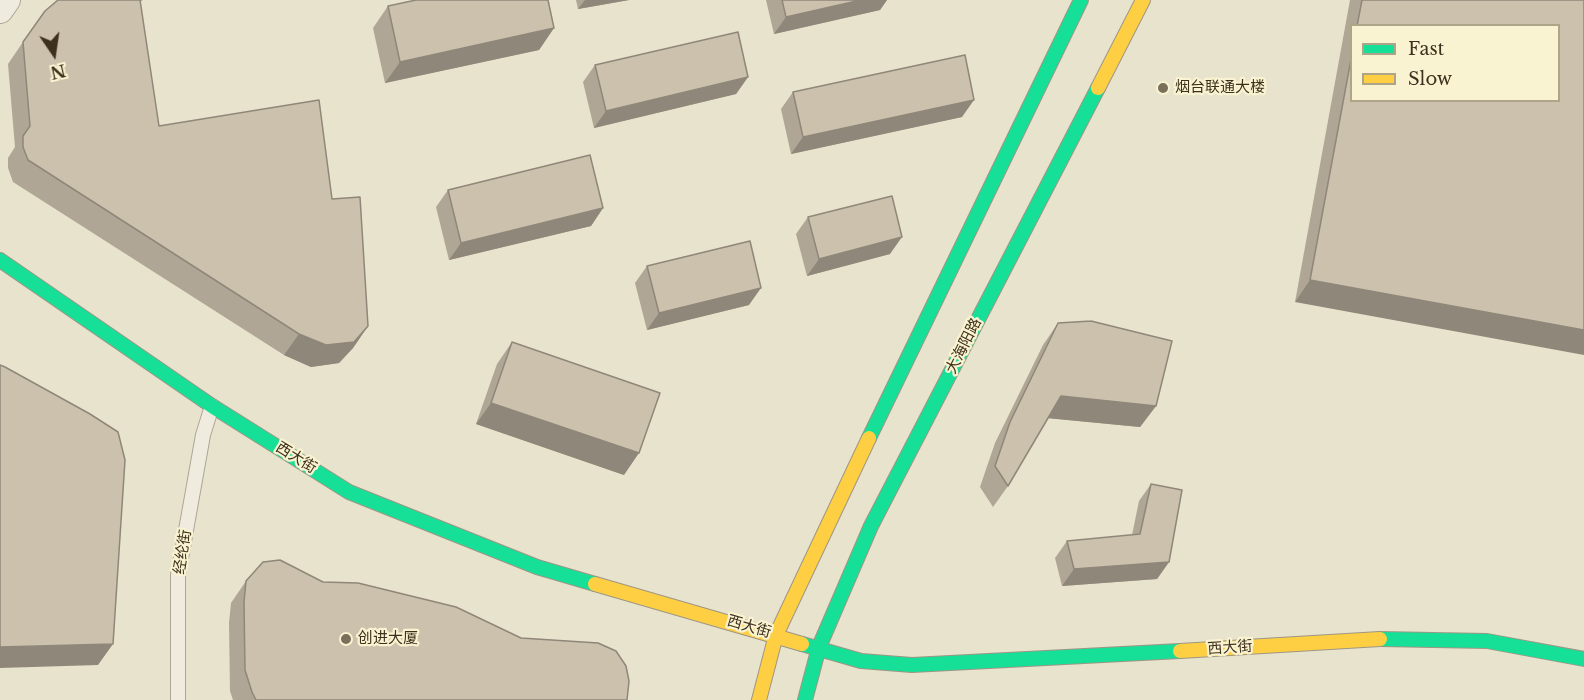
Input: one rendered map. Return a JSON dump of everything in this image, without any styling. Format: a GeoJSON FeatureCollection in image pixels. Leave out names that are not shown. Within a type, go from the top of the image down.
{"type":"FeatureCollection","features":[{"type":"Feature","properties":{"kind":"main road"},"geometry":{"type":"LineString","coordinates":[[759,700],[776,635],[1081,0]]}},
{"type":"Feature","properties":{"kind":"main road","name":"大海阳路"},"geometry":{"type":"LineString","coordinates":[[804,700],[819,647],[871,526],[1143,0]]}},
{"type":"Feature","properties":{"kind":"main road","name":"西大街"},"geometry":{"type":"LineString","coordinates":[[0,260],[212,406],[349,492],[537,567],[861,661],[912,664],[1131,654],[1390,638],[1487,641],[1584,659]]}},
{"type":"Feature","properties":{"kind":"street"},"geometry":{"type":"LineString","coordinates":[[0,10],[7,0]]}},
{"type":"Feature","properties":{"kind":"lane","name":"经纶街"},"geometry":{"type":"LineString","coordinates":[[178,700],[178,575],[203,435],[212,406]]}},
{"type":"Feature","properties":{"kind":"building"},"geometry":{"type":"Polygon","coordinates":[[[58,0],[140,0],[159,126],[319,100],[332,199],[360,197],[368,326],[354,342],[326,345],[299,334],[28,160],[23,147],[23,136],[30,126],[23,42],[45,11],[58,0]]]}},
{"type":"Feature","properties":{"kind":"building"},"geometry":{"type":"Polygon","coordinates":[[[416,0],[548,0],[554,28],[400,62],[388,6],[416,0]]]}},
{"type":"Feature","properties":{"kind":"building"},"geometry":{"type":"Polygon","coordinates":[[[782,0],[861,0],[786,17],[782,0]]]}},
{"type":"Feature","properties":{"kind":"building"},"geometry":{"type":"Polygon","coordinates":[[[1362,0],[1584,0],[1584,330],[1310,280],[1350,65],[1350,102],[1560,102],[1560,24],[1357,24],[1362,0]]]}},
{"type":"Feature","properties":{"kind":"building"},"geometry":{"type":"Polygon","coordinates":[[[738,32],[748,77],[606,111],[595,65],[738,32]]]}},
{"type":"Feature","properties":{"kind":"building"},"geometry":{"type":"Polygon","coordinates":[[[965,55],[974,100],[803,137],[793,92],[965,55]]]}},
{"type":"Feature","properties":{"kind":"building"},"geometry":{"type":"Polygon","coordinates":[[[590,155],[603,208],[461,243],[448,190],[590,155]]]}},
{"type":"Feature","properties":{"kind":"building"},"geometry":{"type":"Polygon","coordinates":[[[892,196],[902,237],[819,259],[808,217],[892,196]]]}},
{"type":"Feature","properties":{"kind":"building"},"geometry":{"type":"Polygon","coordinates":[[[750,241],[761,288],[659,313],[647,266],[750,241]]]}},
{"type":"Feature","properties":{"kind":"building"},"geometry":{"type":"Polygon","coordinates":[[[1091,321],[1172,341],[1156,406],[1061,396],[1008,486],[995,466],[1010,422],[1058,323],[1091,321]]]}},
{"type":"Feature","properties":{"kind":"building"},"geometry":{"type":"Polygon","coordinates":[[[512,342],[660,393],[639,453],[491,403],[512,342]]]}},
{"type":"Feature","properties":{"kind":"building"},"geometry":{"type":"Polygon","coordinates":[[[0,365],[90,414],[118,432],[125,460],[113,644],[0,647],[0,365]]]}},
{"type":"Feature","properties":{"kind":"building"},"geometry":{"type":"Polygon","coordinates":[[[1151,484],[1182,490],[1169,562],[1074,569],[1067,541],[1140,534],[1151,484]]]}},
{"type":"Feature","properties":{"kind":"building","name":"创进大厦"},"geometry":{"type":"Polygon","coordinates":[[[280,560],[323,582],[358,583],[456,607],[521,638],[598,643],[616,651],[626,666],[629,681],[627,700],[256,700],[245,670],[246,581],[263,562],[280,560]]]}},
{"type":"Feature","properties":{"kind":"traffic: fast"},"geometry":{"type":"LineString","coordinates":[[869,438],[1081,0]]}},
{"type":"Feature","properties":{"kind":"traffic: fast"},"geometry":{"type":"LineString","coordinates":[[805,700],[819,647],[871,526],[1098,88]]}},
{"type":"Feature","properties":{"kind":"traffic: fast"},"geometry":{"type":"LineString","coordinates":[[0,260],[212,406],[349,492],[537,567],[595,584]]}},
{"type":"Feature","properties":{"kind":"traffic: fast"},"geometry":{"type":"LineString","coordinates":[[1380,639],[1487,641],[1584,659]]}},
{"type":"Feature","properties":{"kind":"traffic: fast"},"geometry":{"type":"LineString","coordinates":[[802,644],[861,661],[912,665],[1180,651]]}},
{"type":"Feature","properties":{"kind":"traffic: slow"},"geometry":{"type":"LineString","coordinates":[[1098,88],[1143,0]]}},
{"type":"Feature","properties":{"kind":"traffic: slow"},"geometry":{"type":"LineString","coordinates":[[759,700],[776,635],[869,438]]}},
{"type":"Feature","properties":{"kind":"traffic: slow"},"geometry":{"type":"LineString","coordinates":[[595,584],[802,644]]}},
{"type":"Feature","properties":{"kind":"traffic: slow"},"geometry":{"type":"LineString","coordinates":[[1180,651],[1380,639]]}},
{"type":"Feature","properties":{"kind":"place","name":"烟台联通大楼"},"geometry":{"type":"Point","coordinates":[1163,88]}},
{"type":"Feature","properties":{"kind":"place","name":"创进大厦"},"geometry":{"type":"Point","coordinates":[346,639]}}]}
